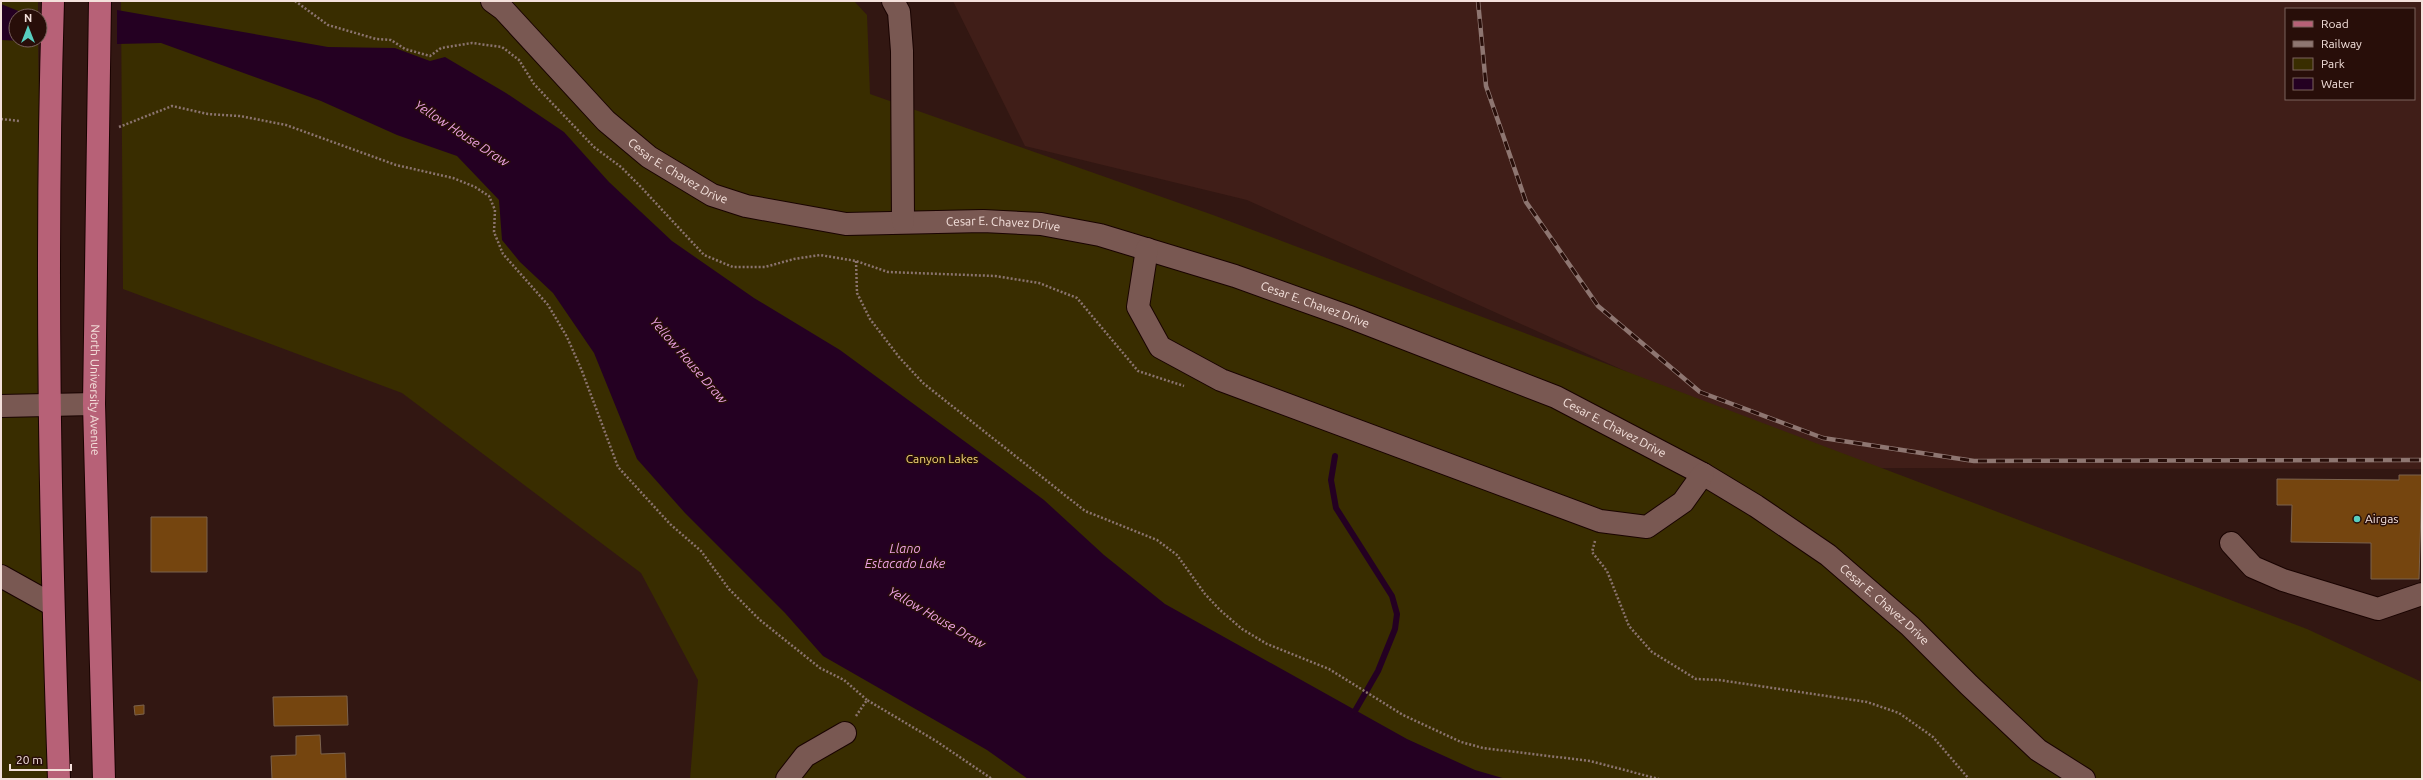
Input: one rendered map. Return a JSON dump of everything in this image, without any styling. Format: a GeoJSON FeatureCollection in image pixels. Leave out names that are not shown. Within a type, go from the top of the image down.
{"type":"FeatureCollection","features":[{"type":"Feature","properties":{"kind":"main road"},"geometry":{"type":"LineString","coordinates":[[53,1],[50,95],[50,405],[53,605],[59,779]]}},
{"type":"Feature","properties":{"kind":"main road","name":"North University Avenue"},"geometry":{"type":"LineString","coordinates":[[100,1],[94,404],[104,779]]}},
{"type":"Feature","properties":{"kind":"street","name":"Cesar E. Chavez Drive"},"geometry":{"type":"LineString","coordinates":[[492,1],[503,9],[606,122],[649,157],[712,195],[746,206],[846,224],[983,221],[1042,224],[1100,235],[1235,276],[1347,316],[1556,397],[1703,474],[1756,506],[1828,555],[1910,626],[1968,685],[2038,750],[2084,779]]}},
{"type":"Feature","properties":{"kind":"street"},"geometry":{"type":"LineString","coordinates":[[893,1],[899,12],[902,51],[903,222]]}},
{"type":"Feature","properties":{"kind":"street"},"geometry":{"type":"LineString","coordinates":[[1146,249],[1138,307],[1160,347],[1221,380],[1600,522],[1647,527],[1683,502],[1703,474]]}},
{"type":"Feature","properties":{"kind":"street"},"geometry":{"type":"LineString","coordinates":[[1,406],[94,404]]}},
{"type":"Feature","properties":{"kind":"street"},"geometry":{"type":"LineString","coordinates":[[2231,543],[2253,568],[2282,580],[2378,610],[2422,594]]}},
{"type":"Feature","properties":{"kind":"street"},"geometry":{"type":"LineString","coordinates":[[1,576],[53,605]]}},
{"type":"Feature","properties":{"kind":"street"},"geometry":{"type":"LineString","coordinates":[[787,779],[805,756],[845,733]]}},
{"type":"Feature","properties":{"kind":"path"},"geometry":{"type":"LineString","coordinates":[[114,129],[172,106],[208,114],[240,116],[286,125],[396,166],[453,178],[476,187],[489,196],[495,210],[494,232],[503,254],[548,305],[567,337],[582,371],[618,467],[670,524],[701,551],[729,589],[760,620],[820,668],[844,680],[867,700],[936,741],[992,779]]}},
{"type":"Feature","properties":{"kind":"path"},"geometry":{"type":"LineString","coordinates":[[1,119],[20,122]]}},
{"type":"Feature","properties":{"kind":"path"},"geometry":{"type":"LineString","coordinates":[[856,261],[857,293],[870,319],[899,357],[923,383],[1085,511],[1157,540],[1177,555],[1220,610],[1242,629],[1267,644],[1329,669],[1402,715],[1460,742],[1483,748],[1590,761],[1659,779]]}},
{"type":"Feature","properties":{"kind":"path"},"geometry":{"type":"LineString","coordinates":[[1600,522],[1592,552],[1607,571],[1629,626],[1652,652],[1696,679],[1719,680],[1867,702],[1899,713],[1933,737],[1969,779]]}},
{"type":"Feature","properties":{"kind":"path"},"geometry":{"type":"LineString","coordinates":[[845,733],[867,700]]}},
{"type":"Feature","properties":{"kind":"shaded area"},"geometry":{"type":"Polygon","coordinates":[[[953,1],[2422,1],[2422,469],[1878,468],[1634,375],[1247,200],[1025,146],[953,1]]]}},
{"type":"Feature","properties":{"kind":"green space"},"geometry":{"type":"Polygon","coordinates":[[[1,1],[38,1],[38,8],[8,8],[8,48],[38,48],[50,779],[1,779],[1,1]]]}},
{"type":"Feature","properties":{"kind":"green space","name":"Canyon Lakes"},"geometry":{"type":"Polygon","coordinates":[[[121,1],[854,1],[867,15],[870,94],[1213,215],[2307,629],[2422,682],[2422,779],[690,779],[698,680],[641,573],[402,393],[123,289],[121,1]]]}},
{"type":"Feature","properties":{"kind":"water"},"geometry":{"type":"Polygon","coordinates":[[[1,4],[11,8],[8,8],[8,40],[1,40],[1,4]]]}},
{"type":"Feature","properties":{"kind":"water","name":"Llano Estacado Lake"},"geometry":{"type":"Polygon","coordinates":[[[117,10],[328,47],[395,48],[430,61],[445,57],[506,93],[564,132],[609,182],[672,241],[754,298],[840,350],[1001,468],[1044,500],[1104,555],[1165,604],[1407,739],[1475,770],[1506,779],[1028,779],[987,750],[823,656],[785,613],[685,513],[637,459],[594,353],[553,293],[520,262],[502,240],[499,200],[457,156],[397,135],[321,101],[161,43],[117,44],[117,10]]]}},
{"type":"Feature","properties":{"kind":"building","name":"Airgas"},"geometry":{"type":"Polygon","coordinates":[[[2399,475],[2422,475],[2419,579],[2371,579],[2371,543],[2291,542],[2292,505],[2277,505],[2277,479],[2399,480],[2399,475]]]}},
{"type":"Feature","properties":{"kind":"building"},"geometry":{"type":"Polygon","coordinates":[[[151,517],[207,517],[207,572],[151,572],[151,517]]]}},
{"type":"Feature","properties":{"kind":"building"},"geometry":{"type":"Polygon","coordinates":[[[347,696],[348,725],[274,726],[273,697],[347,696]]]}},
{"type":"Feature","properties":{"kind":"building"},"geometry":{"type":"Polygon","coordinates":[[[144,705],[144,714],[135,715],[134,706],[144,705]]]}},
{"type":"Feature","properties":{"kind":"building"},"geometry":{"type":"Polygon","coordinates":[[[320,735],[321,754],[345,753],[346,779],[272,779],[271,756],[296,755],[296,736],[320,735]]]}},
{"type":"Feature","properties":{"kind":"waterway"},"geometry":{"type":"LineString","coordinates":[[1335,456],[1331,480],[1336,508],[1392,596],[1397,614],[1395,629],[1378,671],[1355,711]]}},
{"type":"Feature","properties":{"kind":"railway"},"geometry":{"type":"LineString","coordinates":[[1478,1],[1486,86],[1526,202],[1598,306],[1700,392],[1823,438],[1974,461],[2422,460]]}},
{"type":"Feature","properties":{"kind":"place","name":"Airgas"},"geometry":{"type":"Point","coordinates":[2357,519]}},
{"type":"Feature","properties":{"kind":"water label","name":"Yellow House Draw"},"geometry":{"type":"Point","coordinates":[462,133]}},
{"type":"Feature","properties":{"kind":"water label","name":"Yellow House Draw"},"geometry":{"type":"Point","coordinates":[689,360]}},
{"type":"Feature","properties":{"kind":"water label","name":"Yellow House Draw"},"geometry":{"type":"Point","coordinates":[937,617]}}]}
